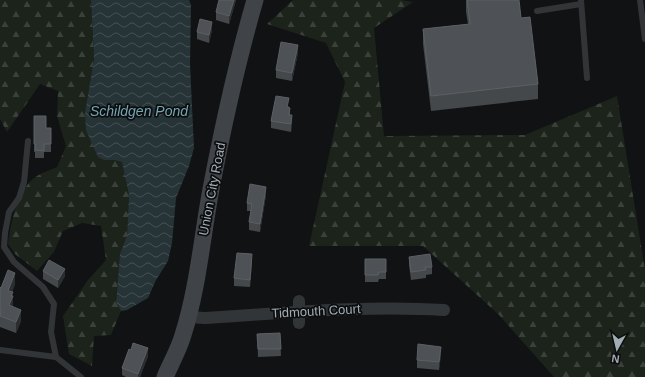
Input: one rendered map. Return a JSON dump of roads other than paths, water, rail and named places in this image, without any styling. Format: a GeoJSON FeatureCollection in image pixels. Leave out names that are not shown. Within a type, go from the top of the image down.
{"type":"FeatureCollection","features":[{"type":"Feature","properties":{"kind":"main road","name":"Union City Road"},"geometry":{"type":"LineString","coordinates":[[165,377],[183,336],[188,316],[198,268],[211,187],[243,41],[255,0]]}},
{"type":"Feature","properties":{"kind":"street","name":"Tidmouth Court"},"geometry":{"type":"LineString","coordinates":[[188,316],[206,318],[299,312],[412,308],[444,310]]}},
{"type":"Feature","properties":{"kind":"lane"},"geometry":{"type":"LineString","coordinates":[[640,0],[645,39]]}},
{"type":"Feature","properties":{"kind":"lane"},"geometry":{"type":"LineString","coordinates":[[537,11],[581,2],[587,78]]}},
{"type":"Feature","properties":{"kind":"lane"},"geometry":{"type":"LineString","coordinates":[[28,142],[24,182],[19,198],[9,212],[4,247],[14,262],[43,287],[54,304],[51,332],[56,357]]}},
{"type":"Feature","properties":{"kind":"lane"},"geometry":{"type":"LineString","coordinates":[[0,350],[56,357],[81,377]]}},
{"type":"Feature","properties":{"kind":"water","name":"Schildgen Pond"},"geometry":{"type":"Polygon","coordinates":[[[91,0],[189,0],[191,5],[190,64],[194,148],[189,166],[176,198],[172,243],[168,261],[156,280],[148,298],[127,310],[121,311],[116,302],[120,254],[127,236],[129,195],[122,162],[104,160],[98,157],[86,130],[85,112],[94,59],[91,0]]]}}]}
